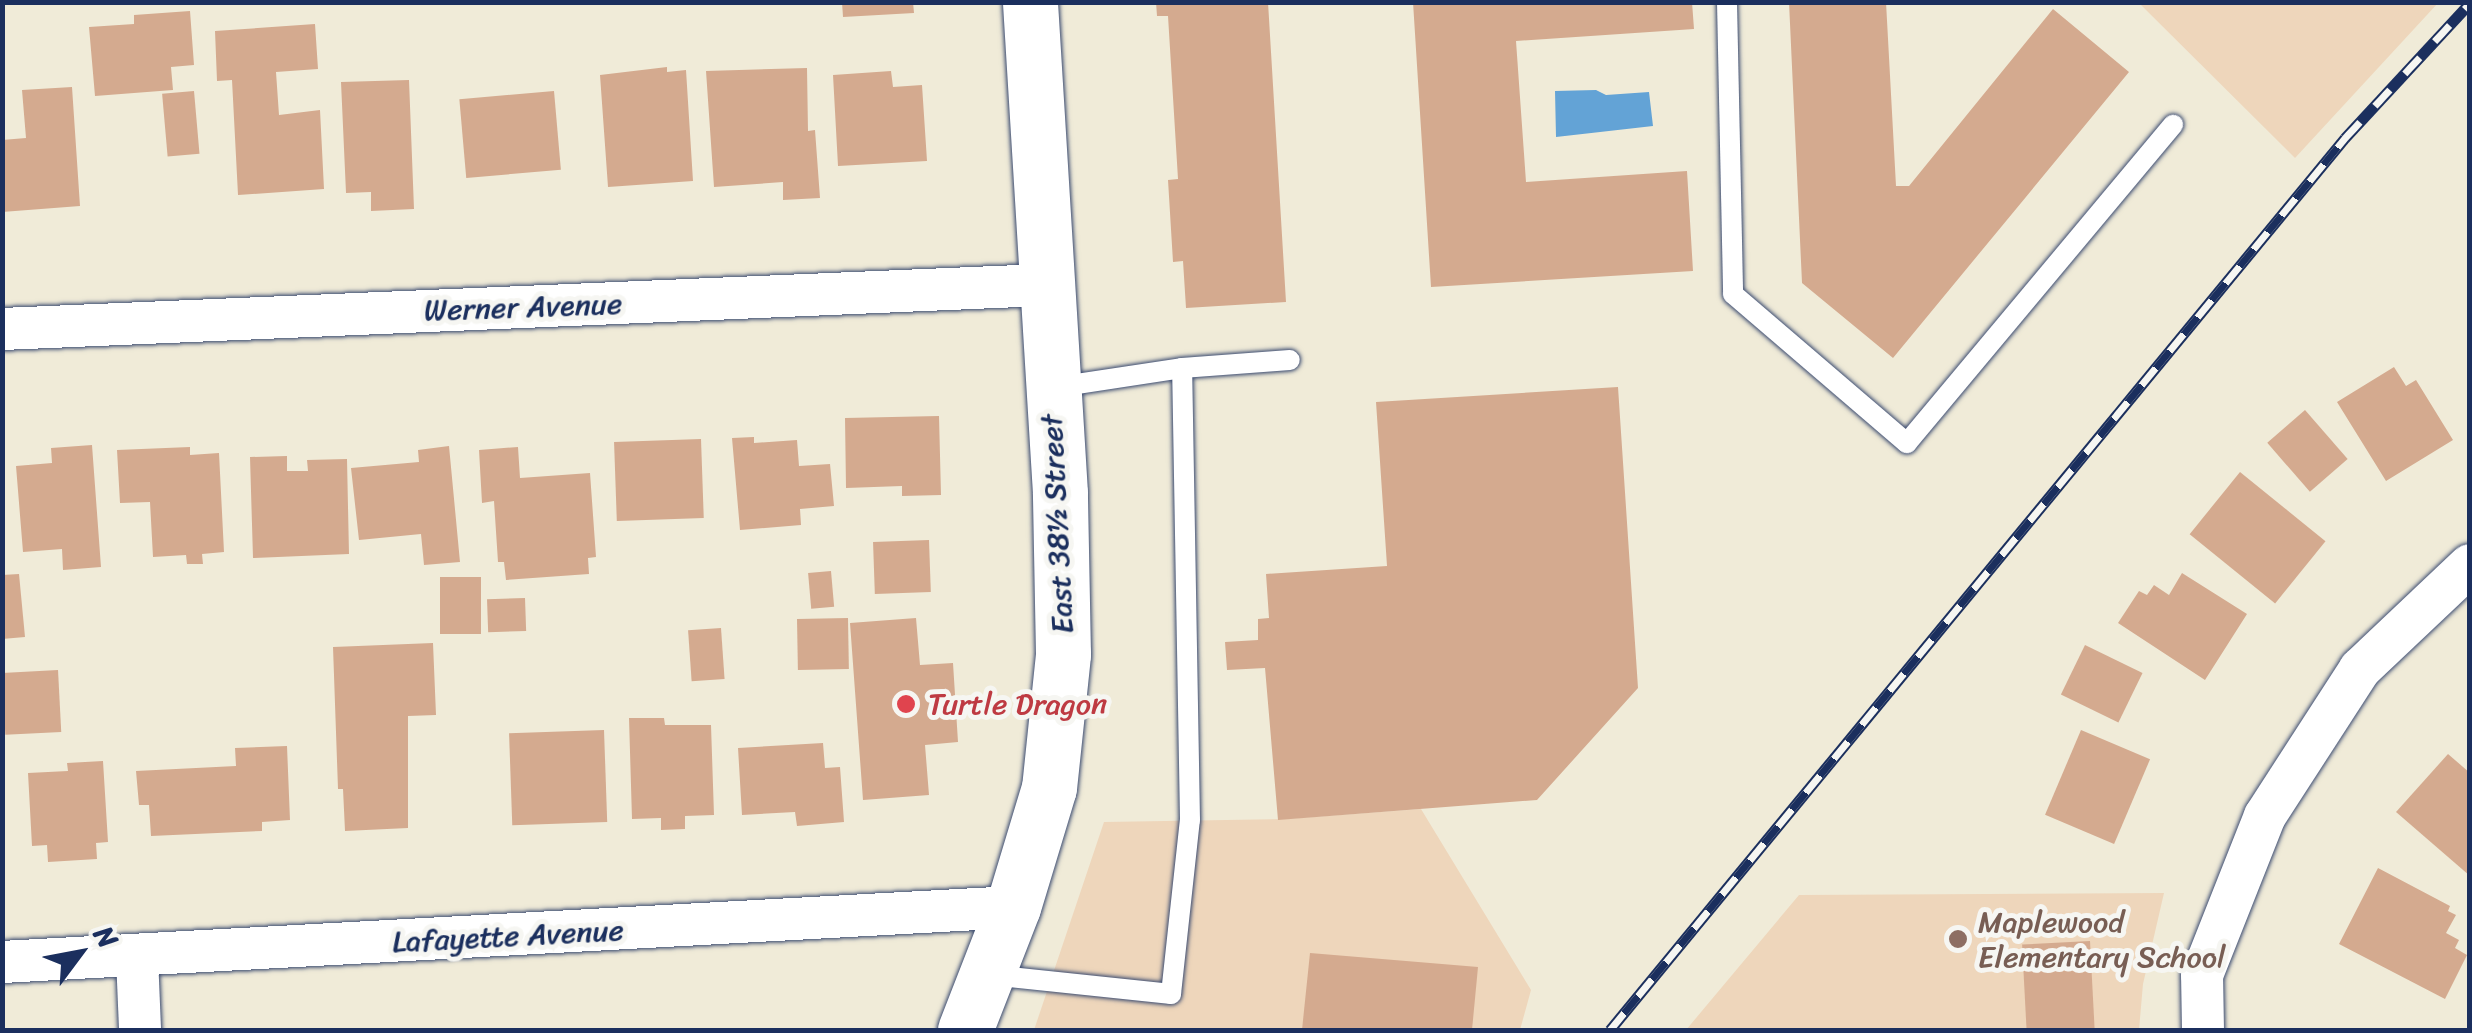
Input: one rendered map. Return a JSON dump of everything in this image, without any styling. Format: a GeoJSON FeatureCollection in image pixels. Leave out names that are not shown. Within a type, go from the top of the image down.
{"type":"FeatureCollection","features":[{"type":"Feature","properties":{"kind":"street","name":"East 38½ Street"},"geometry":{"type":"LineString","coordinates":[[965,1030],[1012,907],[1048,788],[1063,654],[1060,493],[1050,388],[1030,2]]}},
{"type":"Feature","properties":{"kind":"street","name":"Werner Avenue"},"geometry":{"type":"LineString","coordinates":[[2,329],[1044,285]]}},
{"type":"Feature","properties":{"kind":"street"},"geometry":{"type":"LineString","coordinates":[[2203,1030],[2202,976],[2264,816],[2360,669],[2470,565]]}},
{"type":"Feature","properties":{"kind":"street","name":"Lafayette Avenue"},"geometry":{"type":"LineString","coordinates":[[2,962],[1012,907]]}},
{"type":"Feature","properties":{"kind":"street"},"geometry":{"type":"LineString","coordinates":[[137,957],[140,1030]]}},
{"type":"Feature","properties":{"kind":"lane"},"geometry":{"type":"LineString","coordinates":[[1727,2],[1734,294],[1906,443],[2172,125]]}},
{"type":"Feature","properties":{"kind":"lane"},"geometry":{"type":"LineString","coordinates":[[1050,388],[1182,368],[1290,360]]}},
{"type":"Feature","properties":{"kind":"lane"},"geometry":{"type":"LineString","coordinates":[[988,975],[1171,994],[1190,820],[1182,368]]}},
{"type":"Feature","properties":{"kind":"shaded area"},"geometry":{"type":"Polygon","coordinates":[[[2139,3],[2438,3],[2295,158],[2139,3]]]}},
{"type":"Feature","properties":{"kind":"shaded area"},"geometry":{"type":"Polygon","coordinates":[[[1421,809],[1531,990],[1520,1030],[1034,1030],[1104,822],[1286,819],[1421,809]]]}},
{"type":"Feature","properties":{"kind":"shaded area","name":"Maplewood Elementary School"},"geometry":{"type":"Polygon","coordinates":[[[2164,893],[2143,984],[2139,1030],[1686,1030],[1799,895],[2164,893]]]}},
{"type":"Feature","properties":{"kind":"water"},"geometry":{"type":"Polygon","coordinates":[[[1596,90],[1606,95],[1649,92],[1653,126],[1556,137],[1555,91],[1596,90]]]}},
{"type":"Feature","properties":{"kind":"building"},"geometry":{"type":"Polygon","coordinates":[[[842,2],[913,2],[914,13],[843,17],[842,2]]]}},
{"type":"Feature","properties":{"kind":"building"},"geometry":{"type":"Polygon","coordinates":[[[1156,2],[1268,2],[1286,302],[1186,308],[1183,261],[1173,262],[1168,180],[1178,179],[1168,16],[1157,16],[1156,2]]]}},
{"type":"Feature","properties":{"kind":"building"},"geometry":{"type":"Polygon","coordinates":[[[1413,2],[1692,2],[1694,29],[1516,41],[1526,182],[1687,171],[1693,271],[1431,287],[1413,2]]]}},
{"type":"Feature","properties":{"kind":"building"},"geometry":{"type":"Polygon","coordinates":[[[1789,2],[1886,2],[1896,186],[1909,186],[2053,9],[2129,72],[1893,358],[1802,283],[1789,2]]]}},
{"type":"Feature","properties":{"kind":"building"},"geometry":{"type":"Polygon","coordinates":[[[190,11],[194,65],[171,67],[173,90],[95,96],[89,27],[134,24],[134,15],[190,11]]]}},
{"type":"Feature","properties":{"kind":"building"},"geometry":{"type":"Polygon","coordinates":[[[315,24],[318,69],[276,72],[279,115],[320,110],[324,189],[238,195],[232,80],[217,81],[215,31],[315,24]]]}},
{"type":"Feature","properties":{"kind":"building"},"geometry":{"type":"Polygon","coordinates":[[[667,67],[667,72],[686,70],[693,181],[608,187],[600,75],[667,67]]]}},
{"type":"Feature","properties":{"kind":"building"},"geometry":{"type":"Polygon","coordinates":[[[807,68],[808,131],[815,130],[820,198],[783,200],[783,182],[714,187],[706,71],[807,68]]]}},
{"type":"Feature","properties":{"kind":"building"},"geometry":{"type":"Polygon","coordinates":[[[891,71],[893,87],[922,85],[927,161],[838,166],[833,75],[891,71]]]}},
{"type":"Feature","properties":{"kind":"building"},"geometry":{"type":"Polygon","coordinates":[[[409,80],[414,209],[371,211],[371,192],[346,193],[341,82],[409,80]]]}},
{"type":"Feature","properties":{"kind":"building"},"geometry":{"type":"Polygon","coordinates":[[[72,87],[80,206],[2,212],[2,140],[26,138],[22,90],[72,87]]]}},
{"type":"Feature","properties":{"kind":"building"},"geometry":{"type":"Polygon","coordinates":[[[194,91],[199,154],[168,157],[162,94],[194,91]]]}},
{"type":"Feature","properties":{"kind":"building"},"geometry":{"type":"Polygon","coordinates":[[[554,91],[561,170],[466,178],[459,99],[554,91]]]}},
{"type":"Feature","properties":{"kind":"building"},"geometry":{"type":"Polygon","coordinates":[[[2394,367],[2406,386],[2416,380],[2453,440],[2386,481],[2337,402],[2394,367]]]}},
{"type":"Feature","properties":{"kind":"building"},"geometry":{"type":"Polygon","coordinates":[[[1618,387],[1638,688],[1537,800],[1278,820],[1265,668],[1227,670],[1225,642],[1258,640],[1258,619],[1269,618],[1266,574],[1387,566],[1376,402],[1618,387]]]}},
{"type":"Feature","properties":{"kind":"building"},"geometry":{"type":"Polygon","coordinates":[[[2305,410],[2348,459],[2310,492],[2267,443],[2305,410]]]}},
{"type":"Feature","properties":{"kind":"building"},"geometry":{"type":"Polygon","coordinates":[[[939,416],[941,495],[902,496],[902,486],[846,488],[845,418],[939,416]]]}},
{"type":"Feature","properties":{"kind":"building"},"geometry":{"type":"Polygon","coordinates":[[[754,437],[754,443],[797,440],[799,466],[830,464],[834,506],[800,509],[801,525],[740,530],[732,438],[754,437]]]}},
{"type":"Feature","properties":{"kind":"building"},"geometry":{"type":"Polygon","coordinates":[[[701,439],[704,518],[617,521],[614,442],[701,439]]]}},
{"type":"Feature","properties":{"kind":"building"},"geometry":{"type":"Polygon","coordinates":[[[92,445],[101,567],[63,570],[62,549],[23,552],[16,466],[52,463],[51,448],[92,445]]]}},
{"type":"Feature","properties":{"kind":"building"},"geometry":{"type":"Polygon","coordinates":[[[449,446],[460,562],[424,565],[421,534],[359,540],[351,468],[419,462],[418,450],[449,446]]]}},
{"type":"Feature","properties":{"kind":"building"},"geometry":{"type":"Polygon","coordinates":[[[190,447],[190,455],[219,453],[224,552],[202,554],[203,564],[187,564],[186,555],[153,557],[150,502],[120,503],[117,450],[190,447]]]}},
{"type":"Feature","properties":{"kind":"building"},"geometry":{"type":"Polygon","coordinates":[[[518,447],[520,478],[590,473],[596,557],[588,558],[589,574],[506,580],[504,562],[498,562],[494,501],[482,503],[479,450],[518,447]]]}},
{"type":"Feature","properties":{"kind":"building"},"geometry":{"type":"Polygon","coordinates":[[[287,456],[287,471],[308,471],[307,460],[347,459],[349,554],[253,558],[250,457],[287,456]]]}},
{"type":"Feature","properties":{"kind":"building"},"geometry":{"type":"Polygon","coordinates":[[[2240,472],[2325,541],[2275,603],[2190,534],[2240,472]]]}},
{"type":"Feature","properties":{"kind":"building"},"geometry":{"type":"Polygon","coordinates":[[[929,540],[931,592],[875,594],[873,542],[929,540]]]}},
{"type":"Feature","properties":{"kind":"building"},"geometry":{"type":"Polygon","coordinates":[[[831,571],[834,607],[811,609],[808,573],[831,571]]]}},
{"type":"Feature","properties":{"kind":"building"},"geometry":{"type":"Polygon","coordinates":[[[2182,573],[2247,614],[2205,680],[2118,623],[2139,591],[2147,595],[2154,585],[2169,595],[2182,573]]]}},
{"type":"Feature","properties":{"kind":"building"},"geometry":{"type":"Polygon","coordinates":[[[19,574],[25,637],[2,639],[2,575],[19,574]]]}},
{"type":"Feature","properties":{"kind":"building"},"geometry":{"type":"Polygon","coordinates":[[[440,577],[481,577],[481,634],[440,634],[440,577]]]}},
{"type":"Feature","properties":{"kind":"building"},"geometry":{"type":"Polygon","coordinates":[[[525,598],[526,631],[488,632],[487,599],[525,598]]]}},
{"type":"Feature","properties":{"kind":"building"},"geometry":{"type":"Polygon","coordinates":[[[848,618],[849,669],[798,670],[797,619],[848,618]]]}},
{"type":"Feature","properties":{"kind":"building","name":"Turtle Dragon"},"geometry":{"type":"Polygon","coordinates":[[[916,618],[920,665],[953,663],[958,742],[925,745],[929,795],[863,800],[850,623],[916,618]]]}},
{"type":"Feature","properties":{"kind":"building"},"geometry":{"type":"Polygon","coordinates":[[[721,628],[725,679],[692,681],[688,630],[721,628]]]}},
{"type":"Feature","properties":{"kind":"building"},"geometry":{"type":"Polygon","coordinates":[[[433,643],[436,715],[408,716],[408,828],[345,831],[343,789],[338,789],[333,647],[433,643]]]}},
{"type":"Feature","properties":{"kind":"building"},"geometry":{"type":"Polygon","coordinates":[[[2085,645],[2143,673],[2118,722],[2061,694],[2085,645]]]}},
{"type":"Feature","properties":{"kind":"building"},"geometry":{"type":"Polygon","coordinates":[[[58,670],[61,732],[5,735],[2,673],[58,670]]]}},
{"type":"Feature","properties":{"kind":"building"},"geometry":{"type":"Polygon","coordinates":[[[629,718],[664,718],[665,725],[711,725],[714,815],[685,816],[685,829],[661,830],[661,818],[632,819],[629,718]]]}},
{"type":"Feature","properties":{"kind":"building"},"geometry":{"type":"Polygon","coordinates":[[[604,730],[607,822],[512,825],[509,733],[604,730]]]}},
{"type":"Feature","properties":{"kind":"building"},"geometry":{"type":"Polygon","coordinates":[[[2081,730],[2150,759],[2114,844],[2045,815],[2081,730]]]}},
{"type":"Feature","properties":{"kind":"building"},"geometry":{"type":"Polygon","coordinates":[[[823,743],[825,768],[840,767],[844,822],[797,826],[795,812],[742,815],[738,748],[823,743]]]}},
{"type":"Feature","properties":{"kind":"building"},"geometry":{"type":"Polygon","coordinates":[[[287,746],[290,820],[262,822],[262,831],[151,836],[149,805],[139,805],[136,771],[236,766],[235,748],[287,746]]]}},
{"type":"Feature","properties":{"kind":"building"},"geometry":{"type":"Polygon","coordinates":[[[2448,754],[2470,773],[2470,876],[2396,812],[2448,754]]]}},
{"type":"Feature","properties":{"kind":"building"},"geometry":{"type":"Polygon","coordinates":[[[103,761],[108,842],[96,843],[97,859],[48,862],[47,845],[32,846],[28,773],[68,771],[67,763],[103,761]]]}},
{"type":"Feature","properties":{"kind":"building"},"geometry":{"type":"Polygon","coordinates":[[[2378,868],[2450,906],[2448,911],[2456,915],[2446,933],[2459,940],[2455,948],[2467,955],[2445,999],[2339,944],[2378,868]]]}},
{"type":"Feature","properties":{"kind":"building"},"geometry":{"type":"Polygon","coordinates":[[[2090,941],[2095,1030],[2027,1030],[2022,945],[2090,941]]]}},
{"type":"Feature","properties":{"kind":"building"},"geometry":{"type":"Polygon","coordinates":[[[1310,953],[1478,967],[1472,1030],[1302,1030],[1310,953]]]}},
{"type":"Feature","properties":{"kind":"railway"},"geometry":{"type":"LineString","coordinates":[[1610,1030],[2345,138],[2470,3]]}},
{"type":"Feature","properties":{"kind":"place","name":"Turtle Dragon"},"geometry":{"type":"Point","coordinates":[906,704]}},
{"type":"Feature","properties":{"kind":"place","name":"Maplewood Elementary School"},"geometry":{"type":"Point","coordinates":[1958,939]}}]}
